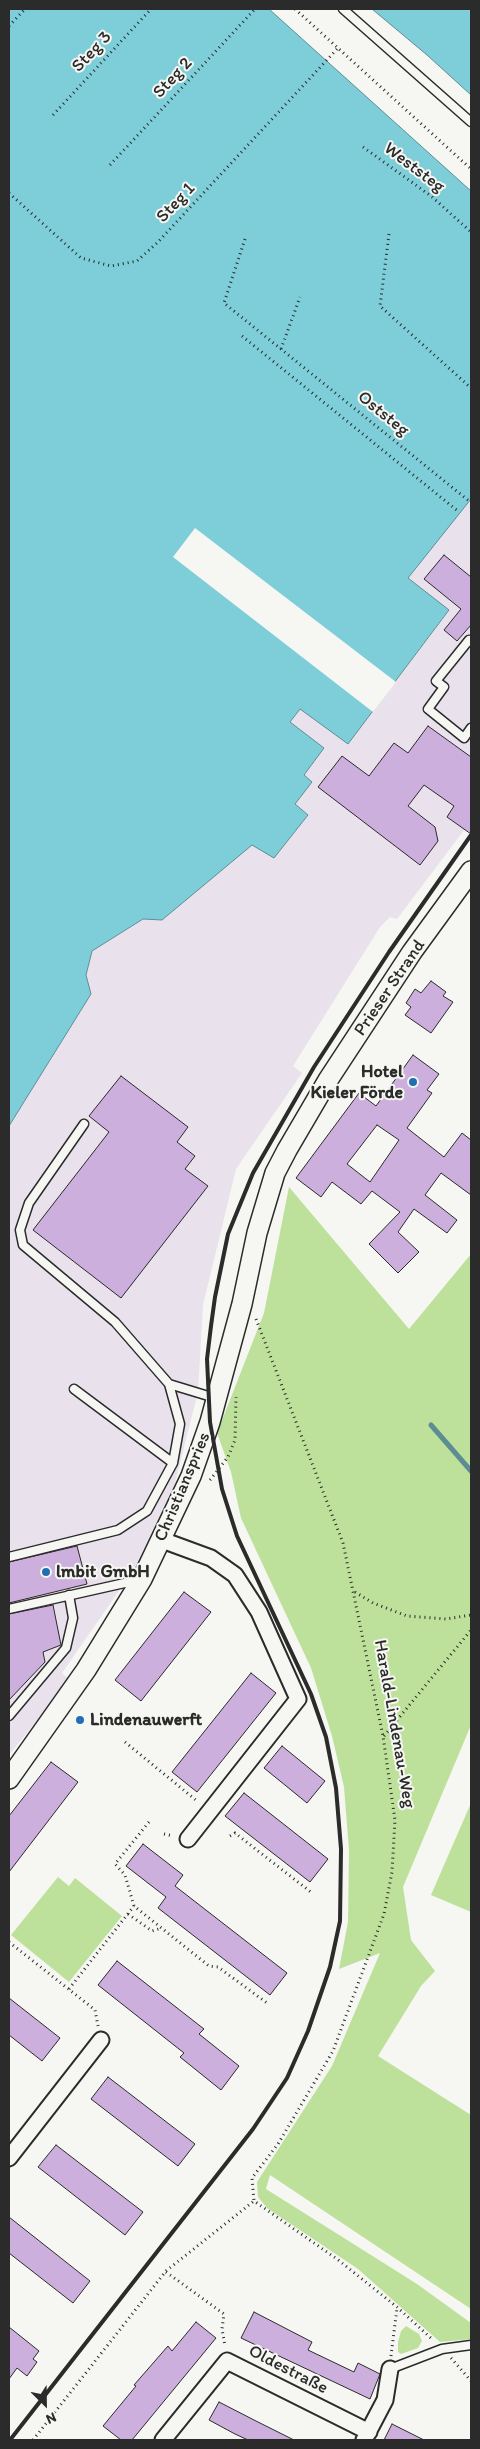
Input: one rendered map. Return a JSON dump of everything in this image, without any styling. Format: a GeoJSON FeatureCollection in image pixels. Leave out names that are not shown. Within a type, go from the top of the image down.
{"type":"FeatureCollection","features":[{"type":"Feature","properties":{"kind":"street","name":"Prieser Strand"},"geometry":{"type":"LineString","coordinates":[[242,1304],[257,1233],[275,1173],[286,1150],[328,1080],[412,952],[471,871]]}},
{"type":"Feature","properties":{"kind":"street","name":"Christianspries"},"geometry":{"type":"LineString","coordinates":[[9,1779],[86,1670],[142,1579],[162,1540],[191,1476],[217,1399],[242,1304]]}},
{"type":"Feature","properties":{"kind":"street"},"geometry":{"type":"LineString","coordinates":[[162,1540],[211,1558],[235,1575],[259,1612],[298,1699],[188,1840]]}},
{"type":"Feature","properties":{"kind":"street"},"geometry":{"type":"LineString","coordinates":[[9,2158],[101,2040]]}},
{"type":"Feature","properties":{"kind":"street","name":"Oldestraße"},"geometry":{"type":"LineString","coordinates":[[163,2440],[227,2361],[366,2436]]}},
{"type":"Feature","properties":{"kind":"street"},"geometry":{"type":"LineString","coordinates":[[366,2436],[385,2400],[390,2369]]}},
{"type":"Feature","properties":{"kind":"lane"},"geometry":{"type":"LineString","coordinates":[[343,9],[471,122]]}},
{"type":"Feature","properties":{"kind":"lane"},"geometry":{"type":"LineString","coordinates":[[471,642],[468,640],[436,681],[444,688],[428,709],[464,738],[471,728]]}},
{"type":"Feature","properties":{"kind":"lane"},"geometry":{"type":"LineString","coordinates":[[9,1557],[118,1530],[147,1511],[173,1463],[180,1424],[169,1384],[115,1322],[24,1245],[20,1230],[29,1203],[84,1124]]}},
{"type":"Feature","properties":{"kind":"lane"},"geometry":{"type":"LineString","coordinates":[[169,1384],[217,1399]]}},
{"type":"Feature","properties":{"kind":"lane"},"geometry":{"type":"LineString","coordinates":[[74,1388],[173,1463]]}},
{"type":"Feature","properties":{"kind":"lane"},"geometry":{"type":"LineString","coordinates":[[9,1609],[142,1579]]}},
{"type":"Feature","properties":{"kind":"lane"},"geometry":{"type":"LineString","coordinates":[[9,1716],[66,1648],[73,1618],[69,1595]]}},
{"type":"Feature","properties":{"kind":"lane"},"geometry":{"type":"LineString","coordinates":[[390,2369],[442,2349],[471,2345]]}},
{"type":"Feature","properties":{"kind":"path"},"geometry":{"type":"LineString","coordinates":[[9,26],[25,9]]}},
{"type":"Feature","properties":{"kind":"path","name":"Steg 3"},"geometry":{"type":"LineString","coordinates":[[53,115],[151,9]]}},
{"type":"Feature","properties":{"kind":"path","name":"Steg 2"},"geometry":{"type":"LineString","coordinates":[[110,165],[255,9]]}},
{"type":"Feature","properties":{"kind":"path"},"geometry":{"type":"LineString","coordinates":[[295,9],[471,169]]}},
{"type":"Feature","properties":{"kind":"path","name":"Steg 1"},"geometry":{"type":"LineString","coordinates":[[9,193],[81,258],[111,266],[137,261],[158,242],[338,48]]}},
{"type":"Feature","properties":{"kind":"path","name":"Weststeg"},"geometry":{"type":"LineString","coordinates":[[363,147],[431,196],[471,232]]}},
{"type":"Feature","properties":{"kind":"path"},"geometry":{"type":"LineString","coordinates":[[389,234],[380,306],[471,388]]}},
{"type":"Feature","properties":{"kind":"path","name":"Oststeg"},"geometry":{"type":"LineString","coordinates":[[245,239],[224,303],[469,501]]}},
{"type":"Feature","properties":{"kind":"path"},"geometry":{"type":"LineString","coordinates":[[281,349],[300,297]]}},
{"type":"Feature","properties":{"kind":"path"},"geometry":{"type":"LineString","coordinates":[[242,336],[460,512]]}},
{"type":"Feature","properties":{"kind":"path","name":"Harald-Lindenau-Weg"},"geometry":{"type":"LineString","coordinates":[[242,1304],[254,1313],[343,1543],[355,1592],[383,1736],[395,1820],[392,1872],[384,1914],[333,2051],[278,2144],[252,2178],[254,2201]]}},
{"type":"Feature","properties":{"kind":"path"},"geometry":{"type":"LineString","coordinates":[[355,1592],[373,1603],[407,1616],[446,1619],[471,1615]]}},
{"type":"Feature","properties":{"kind":"path"},"geometry":{"type":"LineString","coordinates":[[383,1736],[471,1630]]}},
{"type":"Feature","properties":{"kind":"path"},"geometry":{"type":"LineString","coordinates":[[125,1742],[196,1802],[202,1794]]}},
{"type":"Feature","properties":{"kind":"path"},"geometry":{"type":"LineString","coordinates":[[149,1822],[115,1864],[125,1875],[134,1906],[209,1966],[218,1967],[267,2003]]}},
{"type":"Feature","properties":{"kind":"path"},"geometry":{"type":"LineString","coordinates":[[230,1836],[235,1832],[312,1893]]}},
{"type":"Feature","properties":{"kind":"path"},"geometry":{"type":"LineString","coordinates":[[69,1989],[134,1906]]}},
{"type":"Feature","properties":{"kind":"path"},"geometry":{"type":"LineString","coordinates":[[128,1914],[152,1931],[162,1928]]}},
{"type":"Feature","properties":{"kind":"path"},"geometry":{"type":"LineString","coordinates":[[9,1942],[95,2010],[101,2040]]}},
{"type":"Feature","properties":{"kind":"path"},"geometry":{"type":"LineString","coordinates":[[33,2440],[166,2271],[254,2201],[337,2259],[397,2307],[442,2349],[471,2381]]}},
{"type":"Feature","properties":{"kind":"path"},"geometry":{"type":"LineString","coordinates":[[166,2271],[224,2314],[222,2329],[227,2361]]}},
{"type":"Feature","properties":{"kind":"path"},"geometry":{"type":"LineString","coordinates":[[390,2369],[397,2307]]}},
{"type":"Feature","properties":{"kind":"shaded area"},"geometry":{"type":"Polygon","coordinates":[[[471,499],[471,821],[397,919],[390,917],[380,927],[293,1066],[302,1073],[236,1169],[203,1305],[198,1392],[175,1483],[134,1569],[62,1673],[70,1680],[9,1755],[9,1126],[91,994],[86,975],[92,951],[143,919],[162,920],[252,844],[274,858],[308,815],[294,804],[312,782],[304,776],[324,748],[290,723],[300,709],[348,744],[449,611],[408,578],[471,499]]]}},
{"type":"Feature","properties":{"kind":"green space"},"geometry":{"type":"Polygon","coordinates":[[[289,1187],[409,1329],[471,1254],[471,1725],[403,1887],[411,1940],[435,1971],[421,1986],[378,2056],[471,2115],[471,2309],[270,2175],[266,2189],[417,2284],[471,2323],[471,2339],[440,2342],[358,2269],[267,2208],[258,2197],[257,2182],[332,2066],[380,1953],[339,1969],[348,1922],[349,1850],[344,1787],[332,1736],[311,1668],[241,1518],[231,1472],[217,1433],[264,1313],[289,1187]]]}},
{"type":"Feature","properties":{"kind":"green space"},"geometry":{"type":"Polygon","coordinates":[[[471,1803],[471,1912],[431,1895],[471,1803]]]}},
{"type":"Feature","properties":{"kind":"green space"},"geometry":{"type":"Polygon","coordinates":[[[58,1877],[69,1886],[75,1878],[122,1916],[69,1982],[11,1935],[58,1877]]]}},
{"type":"Feature","properties":{"kind":"green space"},"geometry":{"type":"Polygon","coordinates":[[[406,2326],[419,2334],[422,2341],[418,2348],[401,2354],[398,2352],[398,2342],[401,2331],[406,2326]]]}},
{"type":"Feature","properties":{"kind":"water"},"geometry":{"type":"Polygon","coordinates":[[[9,9],[269,9],[471,191],[471,499],[408,578],[449,610],[348,744],[300,709],[290,722],[324,748],[304,775],[312,782],[295,804],[308,815],[274,858],[252,845],[162,920],[143,919],[92,951],[86,975],[91,994],[9,1126],[9,9]]]}},
{"type":"Feature","properties":{"kind":"water"},"geometry":{"type":"Polygon","coordinates":[[[372,9],[471,9],[471,95],[427,55],[372,9]]]}},
{"type":"Feature","properties":{"kind":"pier"},"geometry":{"type":"Polygon","coordinates":[[[195,528],[396,682],[373,712],[173,557],[195,528]]]}},
{"type":"Feature","properties":{"kind":"building"},"geometry":{"type":"Polygon","coordinates":[[[444,555],[471,577],[471,625],[457,641],[444,630],[461,609],[424,579],[444,555]]]}},
{"type":"Feature","properties":{"kind":"building"},"geometry":{"type":"Polygon","coordinates":[[[428,726],[471,757],[471,834],[447,817],[454,806],[424,785],[408,806],[435,827],[438,841],[420,865],[318,787],[342,756],[369,776],[394,743],[408,753],[428,726]]]}},
{"type":"Feature","properties":{"kind":"building"},"geometry":{"type":"Polygon","coordinates":[[[431,981],[446,992],[443,996],[453,1002],[431,1033],[405,1015],[411,1007],[406,1003],[415,989],[421,993],[431,981]]]}},
{"type":"Feature","properties":{"kind":"building"},"geometry":{"type":"Polygon","coordinates":[[[413,1055],[439,1074],[427,1090],[432,1093],[407,1128],[444,1157],[462,1133],[471,1140],[471,1195],[441,1173],[425,1195],[457,1220],[447,1233],[414,1209],[398,1232],[419,1252],[398,1273],[369,1244],[400,1212],[372,1191],[361,1204],[332,1182],[321,1197],[296,1178],[359,1093],[376,1106],[413,1055]],[[377,1125],[347,1164],[370,1182],[399,1140],[377,1125]]]}},
{"type":"Feature","properties":{"kind":"building"},"geometry":{"type":"Polygon","coordinates":[[[121,1076],[188,1127],[177,1142],[195,1156],[185,1169],[208,1186],[121,1298],[33,1230],[109,1132],[89,1116],[121,1076]]]}},
{"type":"Feature","properties":{"kind":"building","name":"lmbit GmbH"},"geometry":{"type":"Polygon","coordinates":[[[77,1546],[87,1584],[9,1603],[9,1562],[77,1546]]]}},
{"type":"Feature","properties":{"kind":"building"},"geometry":{"type":"Polygon","coordinates":[[[184,1592],[211,1612],[141,1701],[115,1680],[184,1592]]]}},
{"type":"Feature","properties":{"kind":"building"},"geometry":{"type":"Polygon","coordinates":[[[53,1605],[61,1645],[43,1652],[45,1662],[9,1700],[9,1614],[53,1605]]]}},
{"type":"Feature","properties":{"kind":"building"},"geometry":{"type":"Polygon","coordinates":[[[251,1673],[276,1693],[197,1792],[172,1772],[251,1673]]]}},
{"type":"Feature","properties":{"kind":"building"},"geometry":{"type":"Polygon","coordinates":[[[282,1746],[325,1781],[307,1803],[264,1768],[282,1746]]]}},
{"type":"Feature","properties":{"kind":"building"},"geometry":{"type":"Polygon","coordinates":[[[51,1762],[78,1782],[9,1872],[9,1816],[51,1762]]]}},
{"type":"Feature","properties":{"kind":"building"},"geometry":{"type":"Polygon","coordinates":[[[244,1793],[328,1859],[310,1882],[225,1816],[244,1793]]]}},
{"type":"Feature","properties":{"kind":"building"},"geometry":{"type":"Polygon","coordinates":[[[143,1844],[183,1875],[175,1886],[287,1973],[270,1995],[158,1908],[166,1897],[126,1866],[143,1844]]]}},
{"type":"Feature","properties":{"kind":"building"},"geometry":{"type":"Polygon","coordinates":[[[117,1961],[204,2029],[199,2034],[239,2066],[221,2090],[180,2057],[184,2053],[98,1985],[117,1961]]]}},
{"type":"Feature","properties":{"kind":"building"},"geometry":{"type":"Polygon","coordinates":[[[9,1998],[60,2038],[42,2061],[9,2035],[9,1998]]]}},
{"type":"Feature","properties":{"kind":"building"},"geometry":{"type":"Polygon","coordinates":[[[108,2077],[195,2144],[178,2166],[91,2099],[108,2077]]]}},
{"type":"Feature","properties":{"kind":"building"},"geometry":{"type":"Polygon","coordinates":[[[56,2145],[143,2212],[125,2235],[38,2167],[56,2145]]]}},
{"type":"Feature","properties":{"kind":"building"},"geometry":{"type":"Polygon","coordinates":[[[9,2217],[90,2281],[73,2303],[9,2253],[9,2217]]]}},
{"type":"Feature","properties":{"kind":"building"},"geometry":{"type":"Polygon","coordinates":[[[254,2312],[312,2342],[308,2350],[354,2372],[358,2363],[380,2374],[370,2399],[241,2338],[254,2312]]]}},
{"type":"Feature","properties":{"kind":"building"},"geometry":{"type":"Polygon","coordinates":[[[196,2322],[216,2338],[132,2440],[121,2440],[103,2426],[136,2386],[134,2385],[168,2346],[172,2351],[196,2322]]]}},
{"type":"Feature","properties":{"kind":"building"},"geometry":{"type":"Polygon","coordinates":[[[9,2327],[39,2351],[33,2359],[37,2362],[27,2376],[17,2368],[9,2379],[9,2327]]]}},
{"type":"Feature","properties":{"kind":"building"},"geometry":{"type":"Polygon","coordinates":[[[219,2402],[294,2440],[248,2440],[235,2434],[209,2420],[219,2402]]]}},
{"type":"Feature","properties":{"kind":"building"},"geometry":{"type":"Polygon","coordinates":[[[392,2424],[424,2440],[384,2440],[392,2424]]]}},
{"type":"Feature","properties":{"kind":"waterway"},"geometry":{"type":"LineString","coordinates":[[431,1425],[471,1471]]}},
{"type":"Feature","properties":{"kind":"railway"},"geometry":{"type":"LineString","coordinates":[[10,2440],[253,2129],[287,2078],[308,2031],[330,1967],[340,1921],[341,1849],[336,1788],[326,1737],[311,1694],[237,1536],[222,1489],[210,1422],[207,1359],[211,1326],[228,1234],[253,1173],[314,1067],[389,952],[471,835]]}},
{"type":"Feature","properties":{"kind":"place","name":"Hotel Kieler Förde"},"geometry":{"type":"Point","coordinates":[413,1082]}},
{"type":"Feature","properties":{"kind":"place","name":"lmbit GmbH"},"geometry":{"type":"Point","coordinates":[46,1572]}},
{"type":"Feature","properties":{"kind":"place","name":"Lindenauwerft"},"geometry":{"type":"Point","coordinates":[80,1720]}}]}
